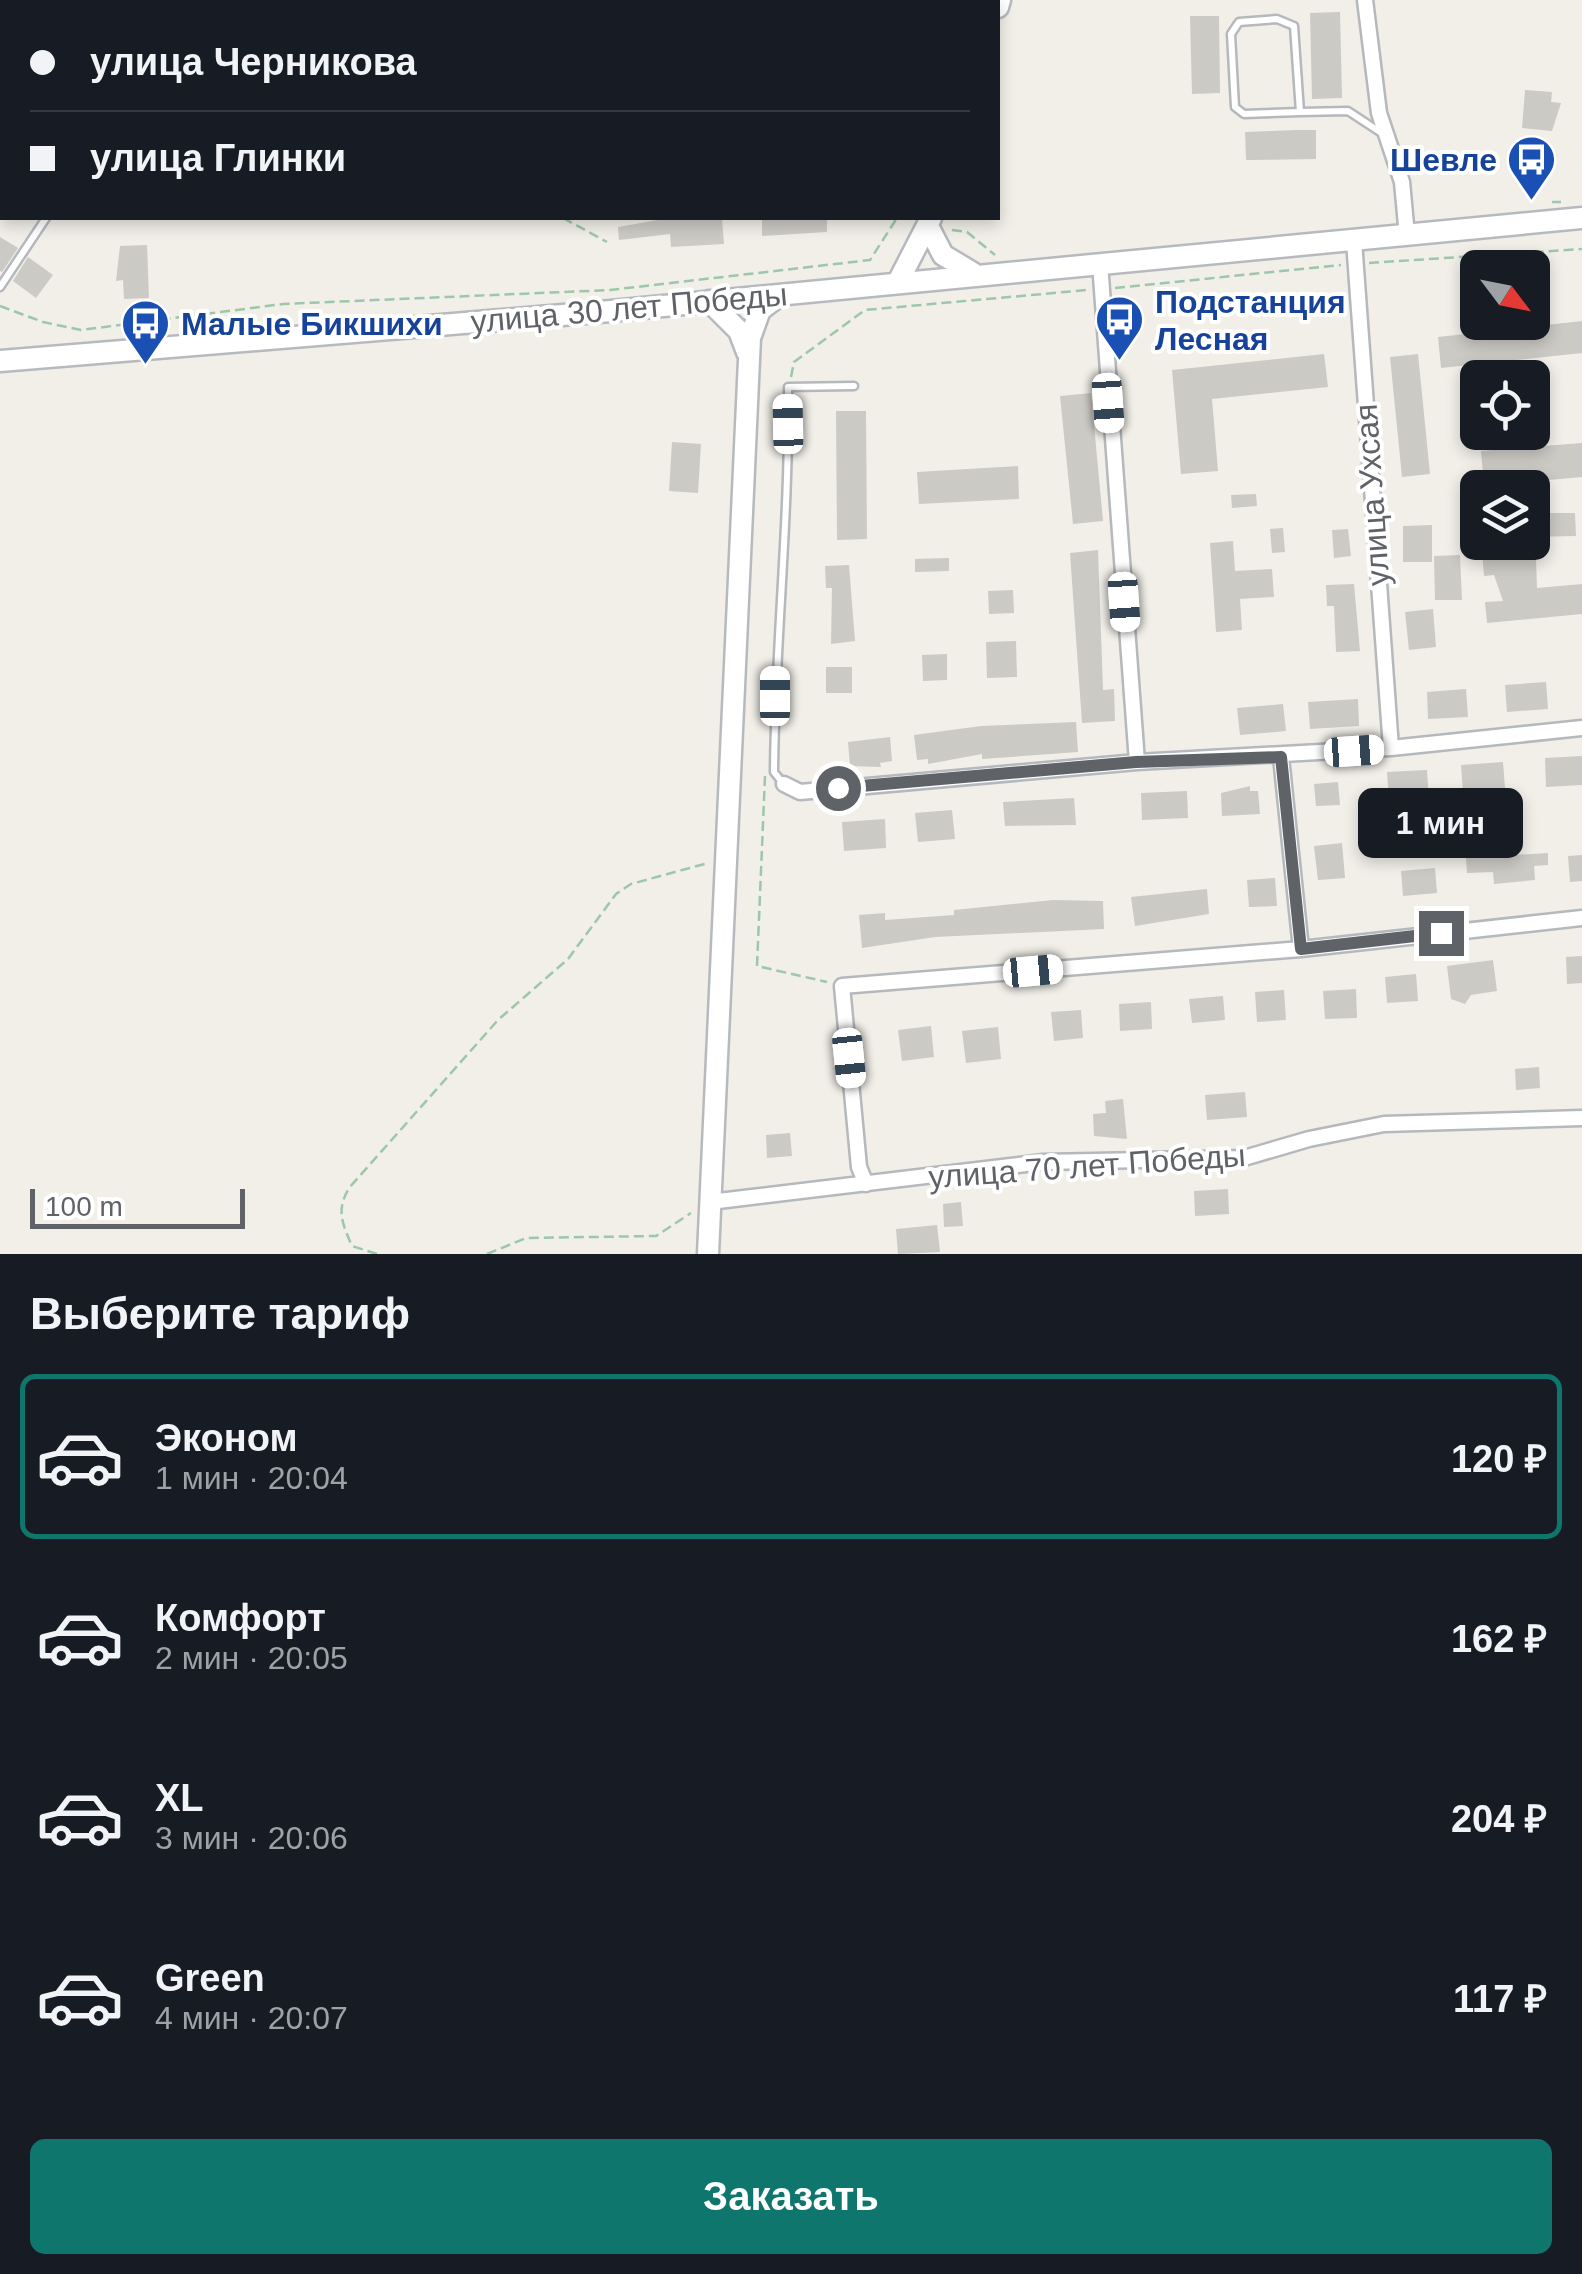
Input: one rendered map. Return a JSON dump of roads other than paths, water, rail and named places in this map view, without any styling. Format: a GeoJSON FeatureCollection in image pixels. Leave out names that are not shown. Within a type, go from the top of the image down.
{"type":"FeatureCollection","features":[{"type":"Feature","properties":{"kind":"street"},"geometry":{"type":"LineString","coordinates":[[1366,0],[1385,136],[1402,182],[1406,236]]}},
{"type":"Feature","properties":{"kind":"street"},"geometry":{"type":"LineString","coordinates":[[1136,762],[1100,264],[1582,218]]}},
{"type":"Feature","properties":{"kind":"street"},"geometry":{"type":"LineString","coordinates":[[933,224],[943,254],[974,274]]}},
{"type":"Feature","properties":{"kind":"street"},"geometry":{"type":"LineString","coordinates":[[899,280],[933,224]]}},
{"type":"Feature","properties":{"kind":"street","name":"улица Ухсая"},"geometry":{"type":"LineString","coordinates":[[1354,241],[1391,748]]}},
{"type":"Feature","properties":{"kind":"street","name":"улица 30 лет Победы"},"geometry":{"type":"LineString","coordinates":[[0,361],[1100,264]]}},
{"type":"Feature","properties":{"kind":"street"},"geometry":{"type":"LineString","coordinates":[[708,1254],[749,358],[752,322],[767,302],[780,295]]}},
{"type":"Feature","properties":{"kind":"street"},"geometry":{"type":"LineString","coordinates":[[708,301],[738,331],[749,358]]}},
{"type":"Feature","properties":{"kind":"street"},"geometry":{"type":"LineString","coordinates":[[784,784],[800,792],[1136,762],[1391,748],[1582,728]]}},
{"type":"Feature","properties":{"kind":"street"},"geometry":{"type":"LineString","coordinates":[[1281,757],[1301,949]]}},
{"type":"Feature","properties":{"kind":"street"},"geometry":{"type":"LineString","coordinates":[[866,1184],[859,1167],[842,986],[1301,949],[1582,918]]}},
{"type":"Feature","properties":{"kind":"street","name":"улица 70 лет Победы"},"geometry":{"type":"LineString","coordinates":[[710,1202],[1043,1162],[1244,1158],[1309,1138],[1384,1124],[1582,1118]]}},
{"type":"Feature","properties":{"kind":"lane"},"geometry":{"type":"LineString","coordinates":[[1300,112],[1294,26],[1277,19],[1239,22],[1231,34],[1235,107],[1244,114],[1348,112],[1385,136]]}},
{"type":"Feature","properties":{"kind":"lane"},"geometry":{"type":"LineString","coordinates":[[0,287],[45,220]]}},
{"type":"Feature","properties":{"kind":"lane"},"geometry":{"type":"LineString","coordinates":[[784,784],[774,772],[775,658],[790,499],[788,388],[854,386]]}},
{"type":"Feature","properties":{"kind":"place","name":"Шевле"},"geometry":{"type":"Point","coordinates":[1532,202]}},
{"type":"Feature","properties":{"kind":"place","name":"Подстанция Лесная"},"geometry":{"type":"Point","coordinates":[1120,362]}},
{"type":"Feature","properties":{"kind":"place","name":"Малые Бикшихи"},"geometry":{"type":"Point","coordinates":[146,366]}}]}
